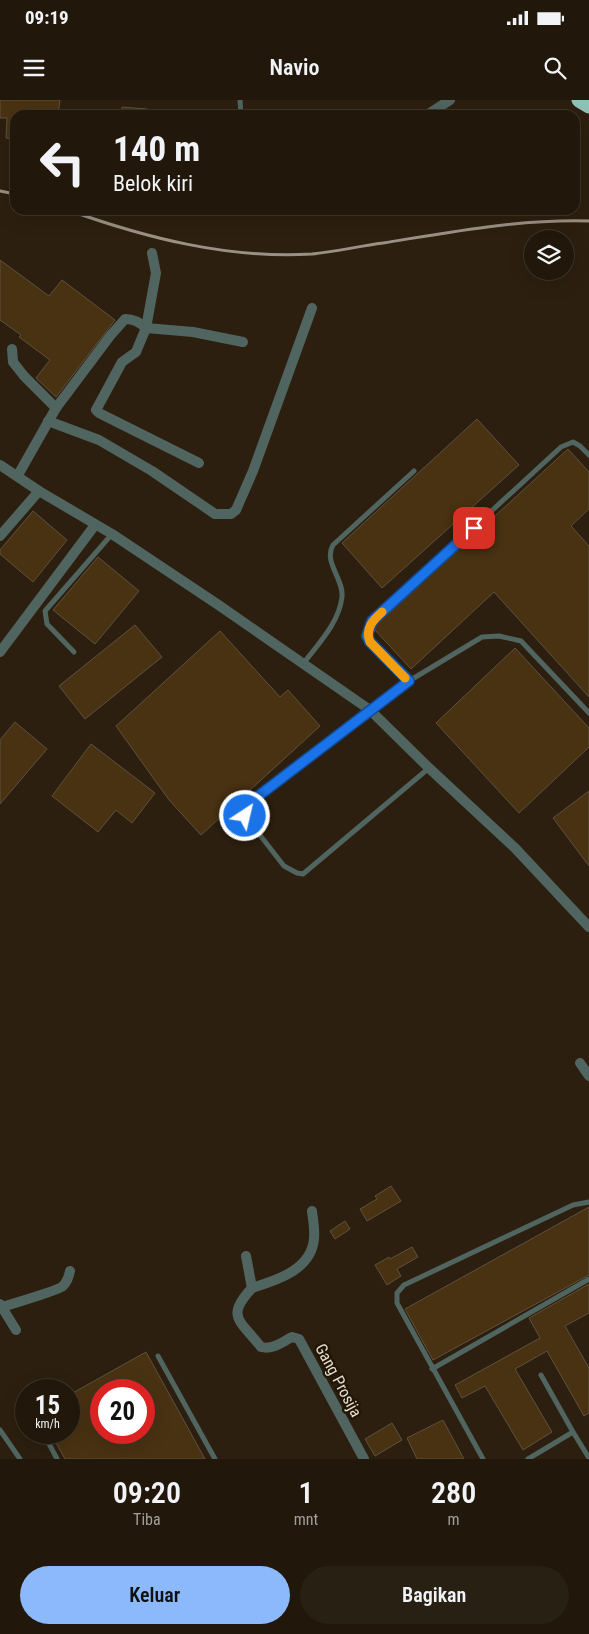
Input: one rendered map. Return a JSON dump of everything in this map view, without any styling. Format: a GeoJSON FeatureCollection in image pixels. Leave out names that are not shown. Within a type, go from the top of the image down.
{"type":"FeatureCollection","features":[{"type":"Feature","properties":{"kind":"highway"},"geometry":{"type":"LineString","coordinates":[[580,100],[589,106]]}},
{"type":"Feature","properties":{"kind":"street"},"geometry":{"type":"LineString","coordinates":[[435,110],[450,100]]}},
{"type":"Feature","properties":{"kind":"street"},"geometry":{"type":"LineString","coordinates":[[152,253],[156,273],[146,328],[136,352],[122,362],[96,410],[199,463]]}},
{"type":"Feature","properties":{"kind":"street"},"geometry":{"type":"LineString","coordinates":[[48,421],[99,440],[152,471],[215,514],[231,514],[236,510],[253,470],[312,308]]}},
{"type":"Feature","properties":{"kind":"street"},"geometry":{"type":"LineString","coordinates":[[18,475],[56,408],[125,319],[132,319],[142,323],[146,328],[192,332],[243,342]]}},
{"type":"Feature","properties":{"kind":"street"},"geometry":{"type":"LineString","coordinates":[[12,349],[13,362],[24,376],[56,408]]}},
{"type":"Feature","properties":{"kind":"street"},"geometry":{"type":"LineString","coordinates":[[0,465],[18,475],[39,491],[112,534],[370,710],[515,848],[589,926]]}},
{"type":"Feature","properties":{"kind":"street"},"geometry":{"type":"LineString","coordinates":[[0,536],[39,491]]}},
{"type":"Feature","properties":{"kind":"street"},"geometry":{"type":"LineString","coordinates":[[0,652],[95,525]]}},
{"type":"Feature","properties":{"kind":"street"},"geometry":{"type":"LineString","coordinates":[[580,1062],[589,1076]]}},
{"type":"Feature","properties":{"kind":"street"},"geometry":{"type":"LineString","coordinates":[[246,1256],[252,1288],[291,1273],[309,1256],[314,1240],[312,1211]]}},
{"type":"Feature","properties":{"kind":"street"},"geometry":{"type":"LineString","coordinates":[[16,1330],[1,1306],[57,1290],[64,1285],[70,1271]]}},
{"type":"Feature","properties":{"kind":"street","name":"Gang Prosija"},"geometry":{"type":"LineString","coordinates":[[252,1288],[240,1301],[236,1309],[236,1316],[261,1347],[274,1347],[292,1337],[299,1339],[364,1459]]}},
{"type":"Feature","properties":{"kind":"lane"},"geometry":{"type":"LineString","coordinates":[[409,681],[370,642],[367,636],[372,621],[561,447],[574,442],[589,455]]}},
{"type":"Feature","properties":{"kind":"lane"},"geometry":{"type":"LineString","coordinates":[[303,664],[331,627],[342,596],[330,554],[332,545],[414,471]]}},
{"type":"Feature","properties":{"kind":"lane"},"geometry":{"type":"LineString","coordinates":[[74,652],[47,624],[45,611],[112,534]]}},
{"type":"Feature","properties":{"kind":"lane"},"geometry":{"type":"LineString","coordinates":[[429,768],[303,874],[284,866],[245,816],[246,811],[257,797],[370,710],[409,681],[482,637],[499,636],[521,641],[589,713]]}},
{"type":"Feature","properties":{"kind":"lane"},"geometry":{"type":"LineString","coordinates":[[482,1459],[397,1302],[397,1294],[404,1284],[573,1205],[589,1202]]}},
{"type":"Feature","properties":{"kind":"lane"},"geometry":{"type":"LineString","coordinates":[[432,1368],[589,1280]]}},
{"type":"Feature","properties":{"kind":"lane"},"geometry":{"type":"LineString","coordinates":[[158,1356],[215,1459]]}},
{"type":"Feature","properties":{"kind":"lane"},"geometry":{"type":"LineString","coordinates":[[541,1376],[589,1458]]}},
{"type":"Feature","properties":{"kind":"lane"},"geometry":{"type":"LineString","coordinates":[[0,1430],[20,1459]]}},
{"type":"Feature","properties":{"kind":"lane"},"geometry":{"type":"LineString","coordinates":[[528,1459],[573,1432]]}},
{"type":"Feature","properties":{"kind":"lane"},"geometry":{"type":"LineString","coordinates":[[49,1444],[57,1459]]}},
{"type":"Feature","properties":{"kind":"building"},"geometry":{"type":"Polygon","coordinates":[[[0,100],[60,100],[59,110],[10,110],[10,138],[6,138],[7,118],[0,118],[0,100]]]}},
{"type":"Feature","properties":{"kind":"building"},"geometry":{"type":"Polygon","coordinates":[[[122,107],[147,109],[147,110],[122,110],[122,107]]]}},
{"type":"Feature","properties":{"kind":"building"},"geometry":{"type":"Polygon","coordinates":[[[0,260],[49,296],[62,280],[115,320],[56,397],[36,378],[50,360],[0,320],[0,260]]]}},
{"type":"Feature","properties":{"kind":"building"},"geometry":{"type":"Polygon","coordinates":[[[477,419],[519,465],[382,588],[342,543],[477,419]]]}},
{"type":"Feature","properties":{"kind":"building"},"geometry":{"type":"Polygon","coordinates":[[[568,449],[589,472],[589,509],[571,526],[589,546],[589,697],[494,592],[411,669],[374,627],[568,449]]]}},
{"type":"Feature","properties":{"kind":"building"},"geometry":{"type":"Polygon","coordinates":[[[33,511],[67,540],[33,582],[0,554],[0,550],[33,511]]]}},
{"type":"Feature","properties":{"kind":"building"},"geometry":{"type":"Polygon","coordinates":[[[98,557],[139,591],[95,644],[53,610],[98,557]]]}},
{"type":"Feature","properties":{"kind":"building"},"geometry":{"type":"Polygon","coordinates":[[[135,625],[162,657],[85,719],[59,686],[135,625]]]}},
{"type":"Feature","properties":{"kind":"building"},"geometry":{"type":"Polygon","coordinates":[[[220,631],[280,697],[288,690],[320,726],[201,835],[169,800],[116,726],[220,631]]]}},
{"type":"Feature","properties":{"kind":"building"},"geometry":{"type":"Polygon","coordinates":[[[515,648],[589,728],[589,747],[519,813],[436,723],[515,648]]]}},
{"type":"Feature","properties":{"kind":"building"},"geometry":{"type":"Polygon","coordinates":[[[15,722],[47,749],[0,804],[0,740],[15,722]]]}},
{"type":"Feature","properties":{"kind":"building"},"geometry":{"type":"Polygon","coordinates":[[[91,744],[155,793],[132,823],[116,810],[98,832],[52,796],[91,744]]]}},
{"type":"Feature","properties":{"kind":"building"},"geometry":{"type":"Polygon","coordinates":[[[589,791],[589,866],[553,818],[589,791]]]}},
{"type":"Feature","properties":{"kind":"building"},"geometry":{"type":"Polygon","coordinates":[[[391,1186],[401,1201],[367,1221],[360,1209],[377,1199],[375,1196],[391,1186]]]}},
{"type":"Feature","properties":{"kind":"building"},"geometry":{"type":"Polygon","coordinates":[[[589,1207],[589,1275],[433,1360],[405,1309],[589,1207]]]}},
{"type":"Feature","properties":{"kind":"building"},"geometry":{"type":"Polygon","coordinates":[[[345,1221],[350,1229],[335,1239],[330,1231],[345,1221]]]}},
{"type":"Feature","properties":{"kind":"building"},"geometry":{"type":"Polygon","coordinates":[[[412,1247],[418,1257],[397,1269],[401,1276],[387,1285],[375,1265],[412,1247]]]}},
{"type":"Feature","properties":{"kind":"building"},"geometry":{"type":"Polygon","coordinates":[[[589,1284],[589,1313],[565,1326],[589,1368],[589,1413],[584,1416],[547,1351],[515,1369],[552,1432],[523,1450],[485,1386],[462,1398],[455,1385],[540,1338],[529,1318],[589,1284]]]}},
{"type":"Feature","properties":{"kind":"building"},"geometry":{"type":"Polygon","coordinates":[[[146,1352],[205,1459],[65,1459],[57,1444],[80,1444],[80,1389],[90,1383],[90,1444],[155,1444],[155,1379],[98,1379],[146,1352]]]}},
{"type":"Feature","properties":{"kind":"building"},"geometry":{"type":"Polygon","coordinates":[[[443,1420],[464,1459],[417,1459],[407,1438],[443,1420]]]}},
{"type":"Feature","properties":{"kind":"building"},"geometry":{"type":"Polygon","coordinates":[[[392,1423],[402,1440],[375,1456],[365,1439],[392,1423]]]}},
{"type":"Feature","properties":{"kind":"railway"},"geometry":{"type":"LineString","coordinates":[[0,191],[10,193]]}},
{"type":"Feature","properties":{"kind":"railway"},"geometry":{"type":"LineString","coordinates":[[82,215],[157,238],[218,250],[281,255],[321,253],[511,224],[589,221]]}},
{"type":"Feature","properties":{"kind":"slow traffic"},"geometry":{"type":"LineString","coordinates":[[382,612],[372,621],[367,636],[370,642],[405,678]]}},
{"type":"Feature","properties":{"kind":"route"},"geometry":{"type":"LineString","coordinates":[[245,816],[246,811],[257,797],[409,681],[370,642],[367,636],[372,621],[474,528]]}}]}
